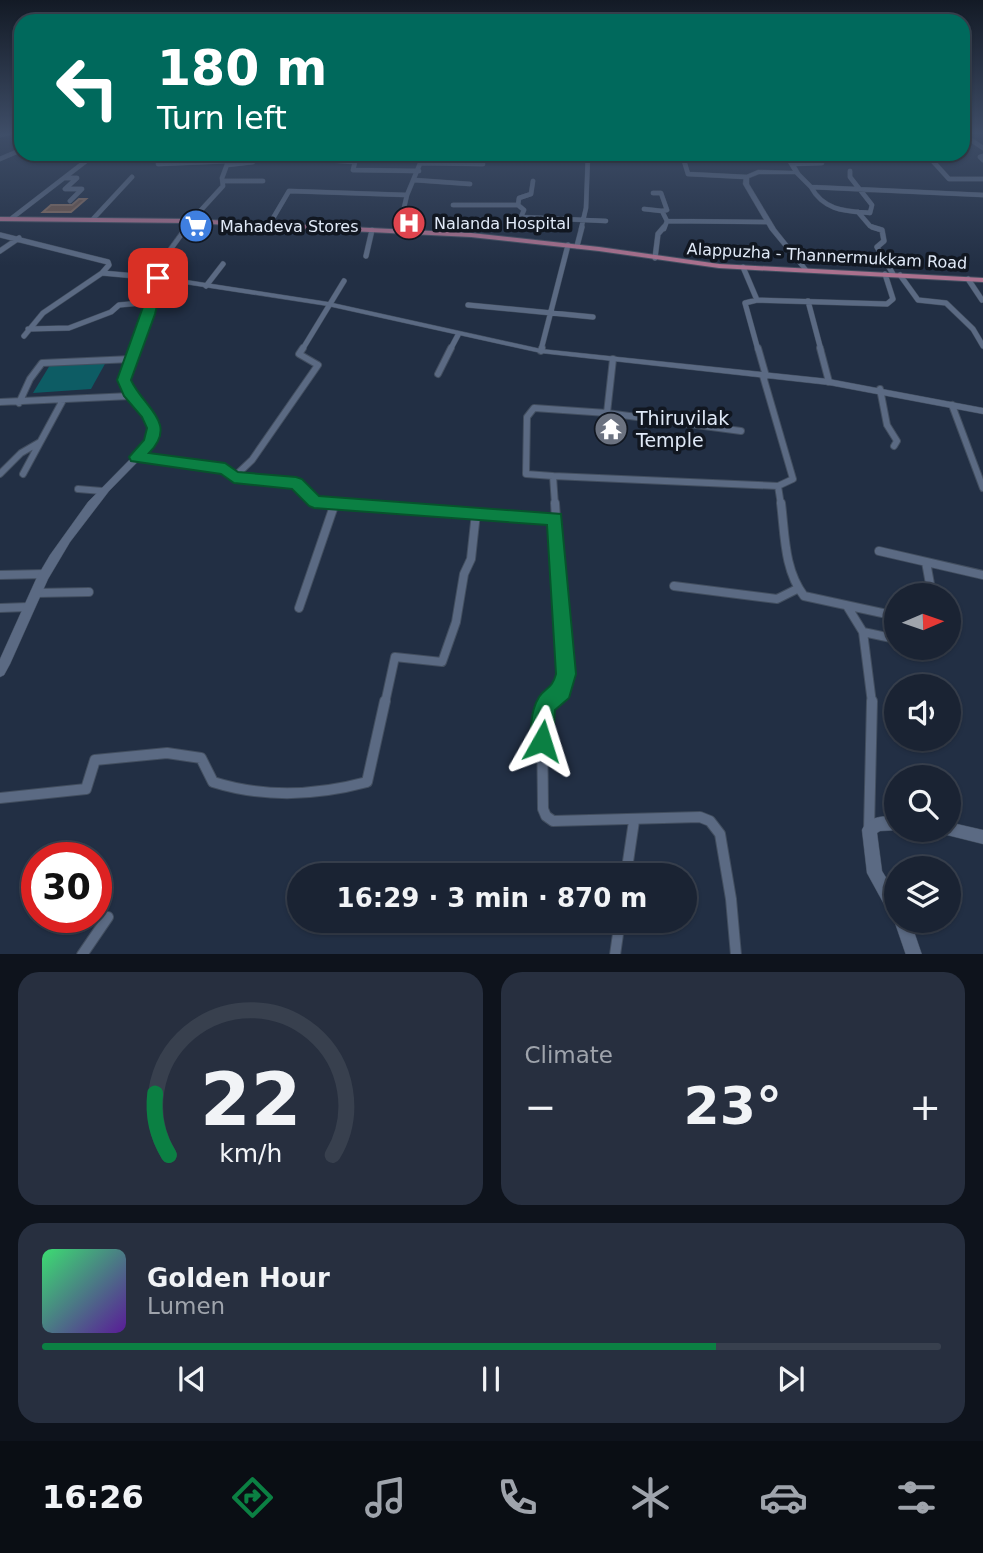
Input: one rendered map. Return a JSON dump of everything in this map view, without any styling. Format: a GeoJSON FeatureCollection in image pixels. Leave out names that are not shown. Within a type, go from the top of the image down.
{"type":"FeatureCollection","features":[{"type":"Feature","properties":{"kind":"main road"},"geometry":{"type":"LineString","coordinates":[[746,178],[750,191],[768,222],[805,269]]}},
{"type":"Feature","properties":{"kind":"main road","name":"Alappuzha - Thannermukkam Road"},"geometry":{"type":"LineString","coordinates":[[0,219],[191,221],[398,231],[568,245],[743,268],[983,280]]}},
{"type":"Feature","properties":{"kind":"main road"},"geometry":{"type":"LineString","coordinates":[[0,671],[35,593],[71,531],[102,491],[152,442],[155,433],[149,415],[131,396],[124,380],[152,302],[158,278],[157,268],[191,221]]}},
{"type":"Feature","properties":{"kind":"main road"},"geometry":{"type":"LineString","coordinates":[[158,278],[328,304],[458,335],[541,351],[829,382],[880,389],[983,411]]}},
{"type":"Feature","properties":{"kind":"main road"},"geometry":{"type":"LineString","coordinates":[[884,824],[878,824],[869,831],[875,873],[884,888]]}},
{"type":"Feature","properties":{"kind":"main road"},"geometry":{"type":"LineString","coordinates":[[961,832],[983,837]]}},
{"type":"Feature","properties":{"kind":"main road"},"geometry":{"type":"LineString","coordinates":[[907,933],[914,954]]}},
{"type":"Feature","properties":{"kind":"street"},"geometry":{"type":"LineString","coordinates":[[12,218],[63,178],[77,178],[65,190],[82,190],[70,201]]}},
{"type":"Feature","properties":{"kind":"street"},"geometry":{"type":"LineString","coordinates":[[93,219],[132,178]]}},
{"type":"Feature","properties":{"kind":"street"},"geometry":{"type":"LineString","coordinates":[[191,221],[219,192],[224,178]]}},
{"type":"Feature","properties":{"kind":"street"},"geometry":{"type":"LineString","coordinates":[[577,246],[587,178]]}},
{"type":"Feature","properties":{"kind":"street"},"geometry":{"type":"LineString","coordinates":[[802,178],[811,187],[818,201],[833,210],[870,213],[872,205],[850,178]]}},
{"type":"Feature","properties":{"kind":"street"},"geometry":{"type":"LineString","coordinates":[[948,178],[983,179]]}},
{"type":"Feature","properties":{"kind":"street"},"geometry":{"type":"LineString","coordinates":[[398,231],[407,195],[414,180],[470,184]]}},
{"type":"Feature","properties":{"kind":"street"},"geometry":{"type":"LineString","coordinates":[[223,181],[263,181]]}},
{"type":"Feature","properties":{"kind":"street"},"geometry":{"type":"LineString","coordinates":[[518,205],[519,198],[531,194],[533,181]]}},
{"type":"Feature","properties":{"kind":"street"},"geometry":{"type":"LineString","coordinates":[[892,184],[898,193]]}},
{"type":"Feature","properties":{"kind":"street"},"geometry":{"type":"LineString","coordinates":[[811,187],[983,195]]}},
{"type":"Feature","properties":{"kind":"street"},"geometry":{"type":"LineString","coordinates":[[269,225],[289,191],[407,195]]}},
{"type":"Feature","properties":{"kind":"street"},"geometry":{"type":"LineString","coordinates":[[644,209],[667,210],[662,192],[653,193]]}},
{"type":"Feature","properties":{"kind":"street"},"geometry":{"type":"LineString","coordinates":[[976,195],[983,201]]}},
{"type":"Feature","properties":{"kind":"street"},"geometry":{"type":"LineString","coordinates":[[453,205],[518,205],[524,210],[521,217],[606,221]]}},
{"type":"Feature","properties":{"kind":"street"},"geometry":{"type":"LineString","coordinates":[[662,211],[667,221]]}},
{"type":"Feature","properties":{"kind":"street"},"geometry":{"type":"LineString","coordinates":[[857,211],[870,226],[882,230],[884,242],[877,247],[893,274],[918,300],[946,303],[973,330],[983,346]]}},
{"type":"Feature","properties":{"kind":"street"},"geometry":{"type":"LineString","coordinates":[[667,221],[768,222]]}},
{"type":"Feature","properties":{"kind":"street"},"geometry":{"type":"LineString","coordinates":[[655,258],[657,234],[663,230],[667,221]]}},
{"type":"Feature","properties":{"kind":"street"},"geometry":{"type":"LineString","coordinates":[[366,256],[372,230]]}},
{"type":"Feature","properties":{"kind":"street"},"geometry":{"type":"LineString","coordinates":[[0,234],[108,262],[109,265],[102,273],[44,313],[24,336]]}},
{"type":"Feature","properties":{"kind":"street"},"geometry":{"type":"LineString","coordinates":[[0,251],[19,239]]}},
{"type":"Feature","properties":{"kind":"street"},"geometry":{"type":"LineString","coordinates":[[541,351],[568,245]]}},
{"type":"Feature","properties":{"kind":"street"},"geometry":{"type":"LineString","coordinates":[[206,286],[223,264]]}},
{"type":"Feature","properties":{"kind":"street"},"geometry":{"type":"LineString","coordinates":[[743,268],[757,300]]}},
{"type":"Feature","properties":{"kind":"street"},"geometry":{"type":"LineString","coordinates":[[102,273],[158,278]]}},
{"type":"Feature","properties":{"kind":"street"},"geometry":{"type":"LineString","coordinates":[[741,430],[607,413],[534,408],[527,417],[526,474],[621,477],[747,487],[778,486],[793,479],[744,307],[746,302],[892,303],[893,274]]}},
{"type":"Feature","properties":{"kind":"street"},"geometry":{"type":"LineString","coordinates":[[968,279],[982,300]]}},
{"type":"Feature","properties":{"kind":"street"},"geometry":{"type":"LineString","coordinates":[[234,477],[251,460],[318,365],[299,354],[344,281]]}},
{"type":"Feature","properties":{"kind":"street"},"geometry":{"type":"LineString","coordinates":[[808,301],[829,382]]}},
{"type":"Feature","properties":{"kind":"street"},"geometry":{"type":"LineString","coordinates":[[28,329],[69,328],[99,317],[119,305],[152,302]]}},
{"type":"Feature","properties":{"kind":"street"},"geometry":{"type":"LineString","coordinates":[[468,304],[593,317]]}},
{"type":"Feature","properties":{"kind":"street"},"geometry":{"type":"LineString","coordinates":[[438,374],[458,335]]}},
{"type":"Feature","properties":{"kind":"street"},"geometry":{"type":"LineString","coordinates":[[19,403],[30,379],[42,363],[132,359]]}},
{"type":"Feature","properties":{"kind":"street"},"geometry":{"type":"LineString","coordinates":[[607,413],[613,359]]}},
{"type":"Feature","properties":{"kind":"street"},"geometry":{"type":"LineString","coordinates":[[880,389],[887,425],[897,441],[894,446]]}},
{"type":"Feature","properties":{"kind":"street"},"geometry":{"type":"LineString","coordinates":[[0,402],[131,396]]}},
{"type":"Feature","properties":{"kind":"street"},"geometry":{"type":"LineString","coordinates":[[23,474],[62,400]]}},
{"type":"Feature","properties":{"kind":"street"},"geometry":{"type":"LineString","coordinates":[[952,405],[983,488]]}},
{"type":"Feature","properties":{"kind":"street"},"geometry":{"type":"LineString","coordinates":[[0,474],[21,453],[40,442]]}},
{"type":"Feature","properties":{"kind":"street"},"geometry":{"type":"LineString","coordinates":[[136,457],[225,469],[234,477],[296,483],[314,502],[555,519]]}},
{"type":"Feature","properties":{"kind":"street"},"geometry":{"type":"LineString","coordinates":[[553,476],[566,674],[562,691],[547,702],[542,718],[545,816],[554,821],[634,821],[700,817],[710,821],[720,834],[731,899],[736,954]]}},
{"type":"Feature","properties":{"kind":"street"},"geometry":{"type":"LineString","coordinates":[[778,486],[790,568],[797,589],[804,596],[884,614]]}},
{"type":"Feature","properties":{"kind":"street"},"geometry":{"type":"LineString","coordinates":[[78,489],[102,491]]}},
{"type":"Feature","properties":{"kind":"street"},"geometry":{"type":"LineString","coordinates":[[299,608],[335,503]]}},
{"type":"Feature","properties":{"kind":"street"},"geometry":{"type":"LineString","coordinates":[[0,798],[86,789],[95,760],[167,753],[201,758],[213,782],[233,789],[339,791],[367,782],[394,657],[442,662],[456,622],[464,574],[471,559],[476,513]]}},
{"type":"Feature","properties":{"kind":"street"},"geometry":{"type":"LineString","coordinates":[[879,551],[983,575]]}},
{"type":"Feature","properties":{"kind":"street"},"geometry":{"type":"LineString","coordinates":[[926,562],[930,583]]}},
{"type":"Feature","properties":{"kind":"street"},"geometry":{"type":"LineString","coordinates":[[0,575],[45,575]]}},
{"type":"Feature","properties":{"kind":"street"},"geometry":{"type":"LineString","coordinates":[[674,586],[777,599],[797,589]]}},
{"type":"Feature","properties":{"kind":"street"},"geometry":{"type":"LineString","coordinates":[[35,593],[89,592]]}},
{"type":"Feature","properties":{"kind":"street"},"geometry":{"type":"LineString","coordinates":[[847,606],[863,632],[872,692],[869,831]]}},
{"type":"Feature","properties":{"kind":"street"},"geometry":{"type":"LineString","coordinates":[[0,608],[28,607]]}},
{"type":"Feature","properties":{"kind":"street"},"geometry":{"type":"LineString","coordinates":[[863,632],[884,636]]}},
{"type":"Feature","properties":{"kind":"street"},"geometry":{"type":"LineString","coordinates":[[628,863],[634,821]]}},
{"type":"Feature","properties":{"kind":"street"},"geometry":{"type":"LineString","coordinates":[[82,954],[97,933]]}},
{"type":"Feature","properties":{"kind":"street"},"geometry":{"type":"LineString","coordinates":[[615,954],[618,933]]}},
{"type":"Feature","properties":{"kind":"shaded area"},"geometry":{"type":"Polygon","coordinates":[[[106,362],[91,389],[33,393],[50,365],[106,362]]]}},
{"type":"Feature","properties":{"kind":"building"},"geometry":{"type":"Polygon","coordinates":[[[79,199],[86,199],[71,212],[43,212],[51,205],[72,205],[79,199]]]}},
{"type":"Feature","properties":{"kind":"place","name":"Nalanda Hospital"},"geometry":{"type":"Point","coordinates":[409,223]}},
{"type":"Feature","properties":{"kind":"place","name":"Mahadeva Stores"},"geometry":{"type":"Point","coordinates":[196,226]}},
{"type":"Feature","properties":{"kind":"place","name":"Thiruvilak Temple"},"geometry":{"type":"Point","coordinates":[611,429]}},
{"type":"Feature","properties":{"kind":"route"},"geometry":{"type":"LineString","coordinates":[[158,278],[149,314],[124,380],[131,396],[149,415],[155,433],[152,442],[136,457],[187,463],[209,469],[225,469],[234,477],[296,483],[314,502],[555,519],[566,674],[562,691],[547,702],[544,710],[542,741]]}}]}
